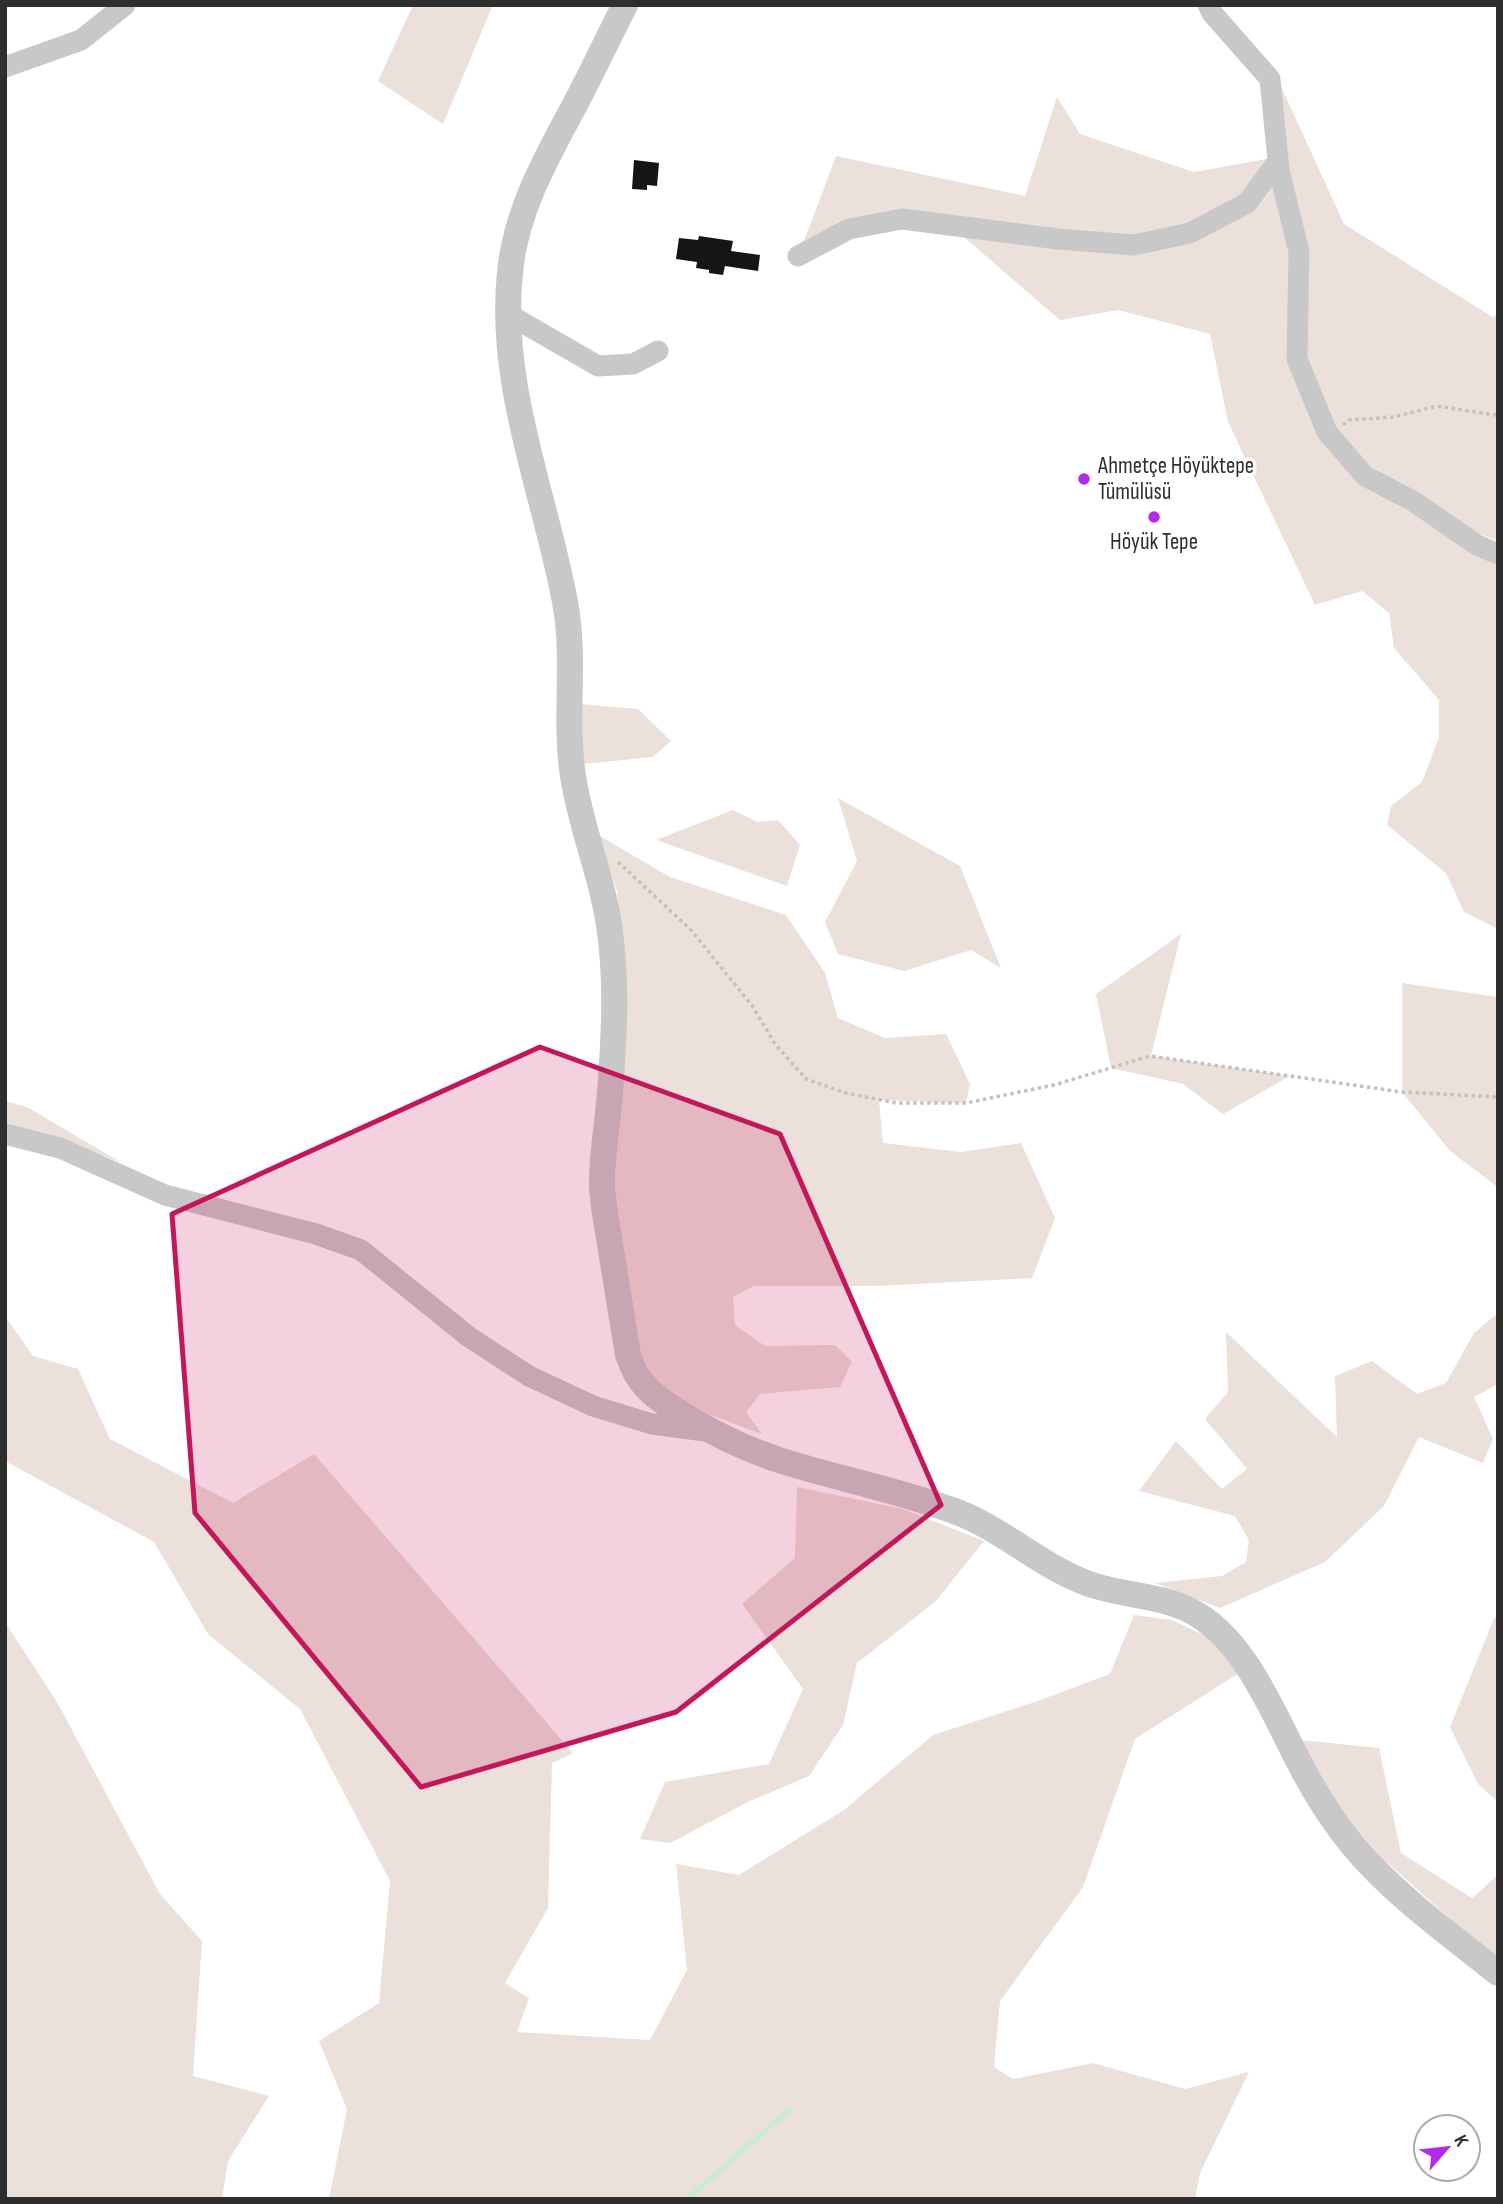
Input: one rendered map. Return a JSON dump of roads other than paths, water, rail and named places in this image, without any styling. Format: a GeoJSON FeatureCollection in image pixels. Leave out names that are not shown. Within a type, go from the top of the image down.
{"type":"FeatureCollection","features":[{"type":"Feature","properties":{"kind":"street"},"geometry":{"type":"LineString","coordinates":[[5,67],[81,40],[125,5]]}},
{"type":"Feature","properties":{"kind":"street"},"geometry":{"type":"LineString","coordinates":[[625,5],[526,201],[510,270],[508,314],[518,398],[569,624],[571,647],[568,713],[573,779],[604,896],[610,935],[614,988],[613,1038],[602,1184],[628,1355],[637,1375],[649,1389],[672,1408],[713,1432],[777,1460],[958,1512],[1002,1534],[1057,1570],[1083,1582],[1106,1590],[1178,1605],[1206,1620],[1221,1634],[1255,1678],[1315,1791],[1355,1847],[1408,1900],[1498,1973]]}},
{"type":"Feature","properties":{"kind":"street"},"geometry":{"type":"LineString","coordinates":[[1208,5],[1270,79],[1278,161],[1299,252],[1297,359],[1327,432],[1365,476],[1413,501],[1477,545],[1498,554]]}},
{"type":"Feature","properties":{"kind":"street"},"geometry":{"type":"LineString","coordinates":[[798,256],[849,229],[902,219],[1058,239],[1134,245],[1190,233],[1247,203],[1278,161]]}},
{"type":"Feature","properties":{"kind":"street"},"geometry":{"type":"LineString","coordinates":[[508,314],[598,366],[633,364],[658,351]]}},
{"type":"Feature","properties":{"kind":"street"},"geometry":{"type":"LineString","coordinates":[[5,1134],[60,1148],[165,1195],[316,1234],[361,1250],[469,1337],[529,1376],[593,1406],[652,1424],[713,1432]]}},
{"type":"Feature","properties":{"kind":"waterway"},"geometry":{"type":"LineString","coordinates":[[687,2199],[790,2109]]}},
{"type":"Feature","properties":{"kind":"place","name":"Ahmetçe Höyüktepe Tümülüsü"},"geometry":{"type":"Point","coordinates":[1084,479]}},
{"type":"Feature","properties":{"kind":"place","name":"Höyük Tepe"},"geometry":{"type":"Point","coordinates":[1154,517]}}]}
